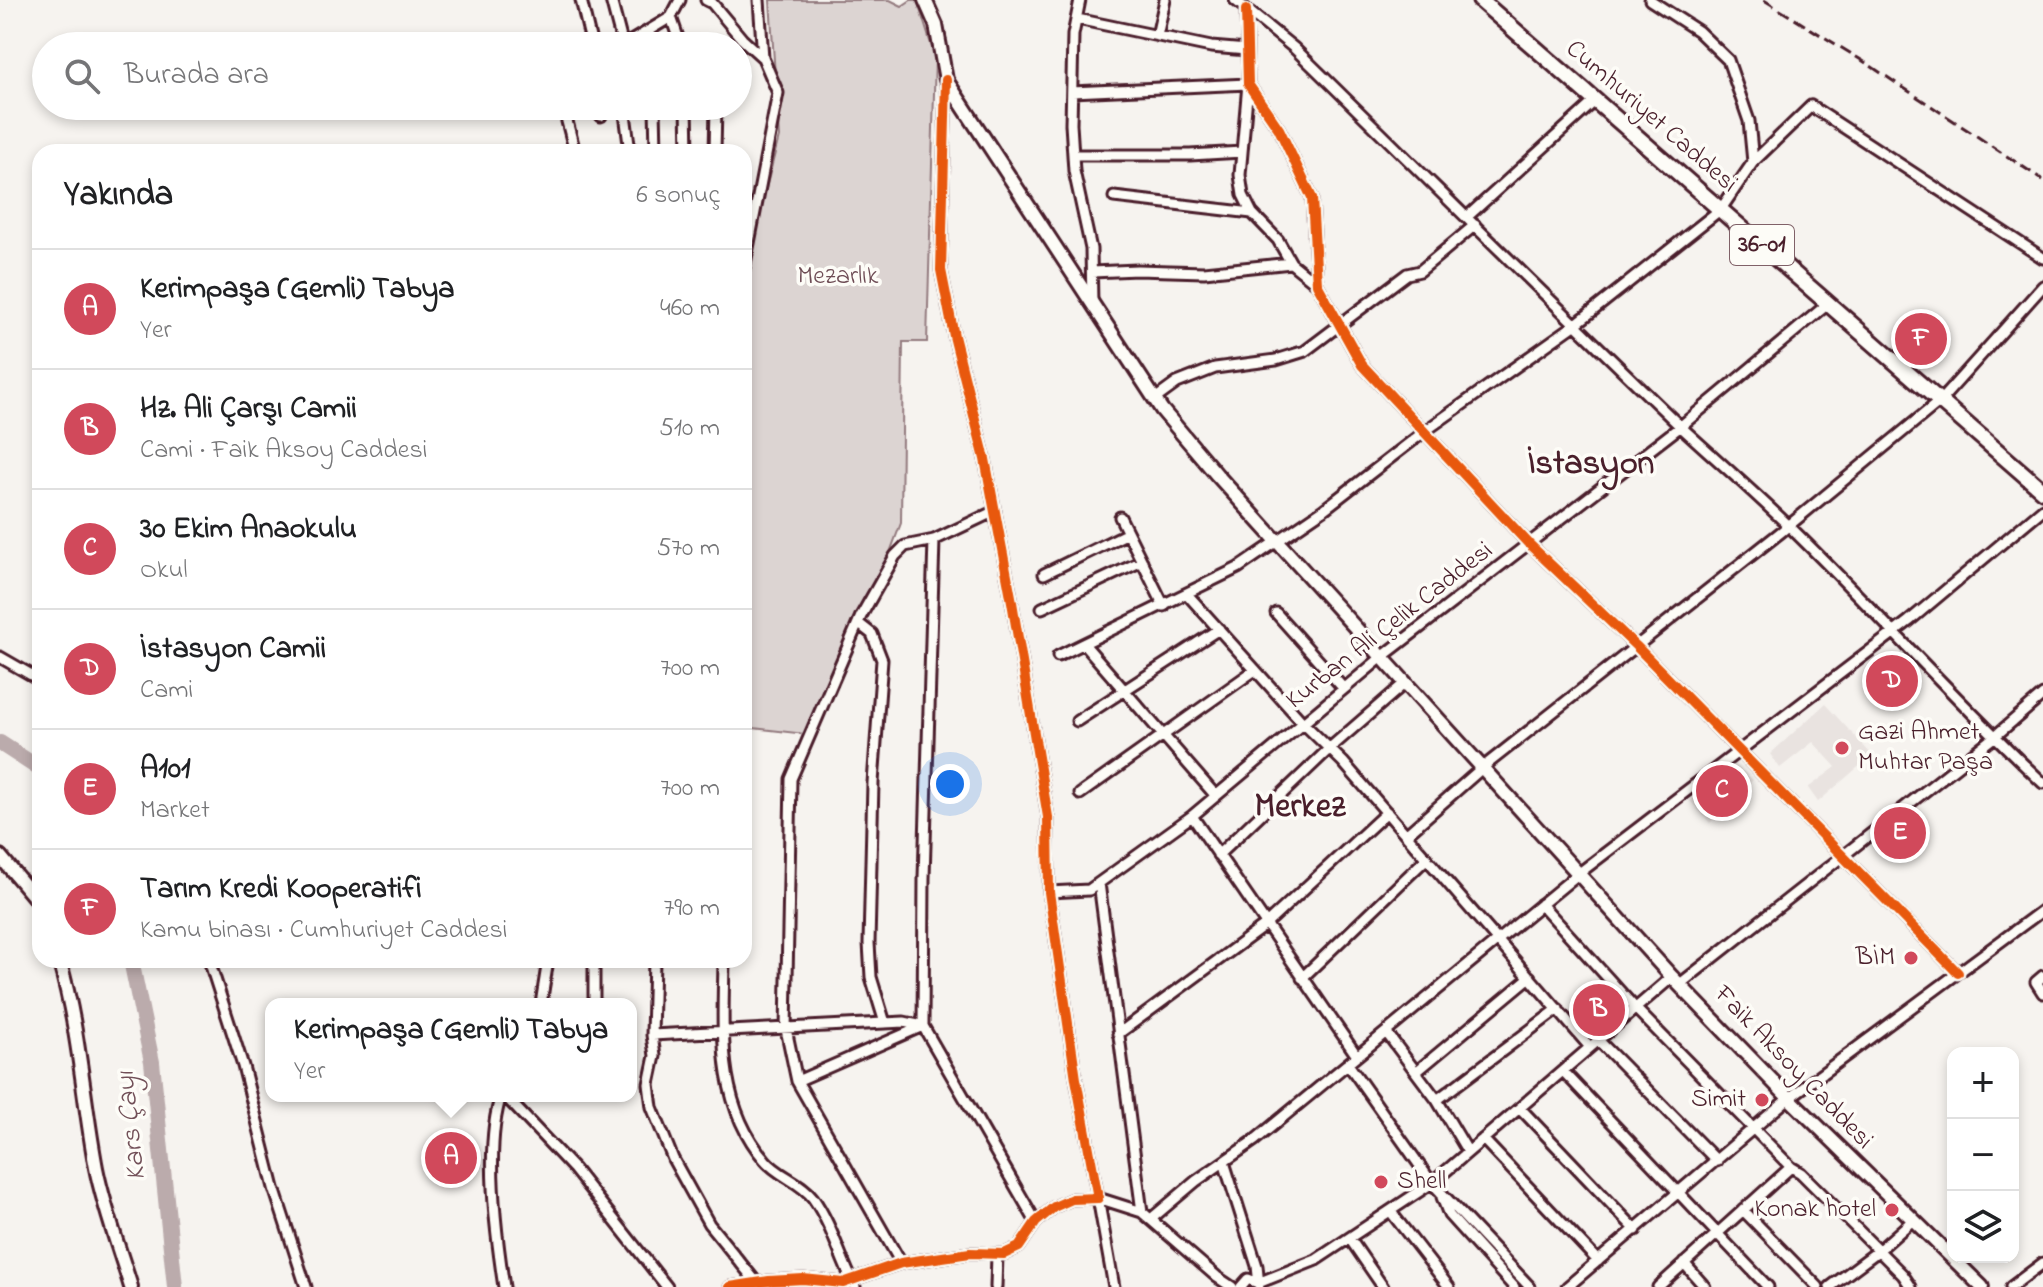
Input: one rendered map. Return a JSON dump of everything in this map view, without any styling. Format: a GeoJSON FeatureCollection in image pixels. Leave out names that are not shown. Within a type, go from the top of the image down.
{"type":"FeatureCollection","features":[{"type":"Feature","properties":{"kind":"main road"},"geometry":{"type":"LineString","coordinates":[[925,0],[936,25],[946,80]]}},
{"type":"Feature","properties":{"kind":"main road","name":"Cumhuriyet Caddesi"},"geometry":{"type":"LineString","coordinates":[[1480,0],[2043,491]]}},
{"type":"Feature","properties":{"kind":"main road","name":"Faik Aksoy Caddesi"},"geometry":{"type":"LineString","coordinates":[[946,80],[1155,399],[1217,475],[1676,981],[1789,1098],[1982,1287]]}},
{"type":"Feature","properties":{"kind":"main road"},"geometry":{"type":"LineString","coordinates":[[0,856],[32,894]]}},
{"type":"Feature","properties":{"kind":"main road"},"geometry":{"type":"LineString","coordinates":[[61,968],[74,1027],[97,1170],[131,1287]]}},
{"type":"Feature","properties":{"kind":"street"},"geometry":{"type":"LineString","coordinates":[[581,0],[589,32]]}},
{"type":"Feature","properties":{"kind":"street"},"geometry":{"type":"LineString","coordinates":[[611,0],[619,32]]}},
{"type":"Feature","properties":{"kind":"street"},"geometry":{"type":"LineString","coordinates":[[649,31],[671,17],[680,0]]}},
{"type":"Feature","properties":{"kind":"street"},"geometry":{"type":"LineString","coordinates":[[706,0],[736,32]]}},
{"type":"Feature","properties":{"kind":"street"},"geometry":{"type":"LineString","coordinates":[[752,228],[778,93],[763,58],[759,0]]}},
{"type":"Feature","properties":{"kind":"street"},"geometry":{"type":"LineString","coordinates":[[1080,0],[1073,35],[1073,155],[1091,249],[1092,304]]}},
{"type":"Feature","properties":{"kind":"street"},"geometry":{"type":"LineString","coordinates":[[1157,36],[1165,0]]}},
{"type":"Feature","properties":{"kind":"street"},"geometry":{"type":"LineString","coordinates":[[1235,0],[1294,48],[1681,426],[1788,525],[1895,631],[1930,672],[1994,737],[2043,783]]}},
{"type":"Feature","properties":{"kind":"street"},"geometry":{"type":"LineString","coordinates":[[1650,0],[1698,31],[1728,60],[1749,121],[1753,162]]}},
{"type":"Feature","properties":{"kind":"street"},"geometry":{"type":"LineString","coordinates":[[1246,10],[1248,84],[1240,175],[1243,195],[1252,213],[1278,240],[1291,263],[1317,284],[1362,365],[1529,544],[1741,750],[1958,973]]}},
{"type":"Feature","properties":{"kind":"street"},"geometry":{"type":"LineString","coordinates":[[671,17],[676,32]]}},
{"type":"Feature","properties":{"kind":"street"},"geometry":{"type":"LineString","coordinates":[[1077,19],[1211,47],[1247,50]]}},
{"type":"Feature","properties":{"kind":"street"},"geometry":{"type":"LineString","coordinates":[[752,48],[763,58]]}},
{"type":"Feature","properties":{"kind":"street"},"geometry":{"type":"LineString","coordinates":[[946,80],[941,270],[995,511],[1048,817],[1049,892],[1076,1079],[1114,1287]]}},
{"type":"Feature","properties":{"kind":"street"},"geometry":{"type":"LineString","coordinates":[[1072,92],[1248,84]]}},
{"type":"Feature","properties":{"kind":"street"},"geometry":{"type":"LineString","coordinates":[[1248,84],[1279,129],[1312,198],[1317,284]]}},
{"type":"Feature","properties":{"kind":"street"},"geometry":{"type":"LineString","coordinates":[[1467,217],[1596,100]]}},
{"type":"Feature","properties":{"kind":"street"},"geometry":{"type":"LineString","coordinates":[[1058,656],[1238,568],[1323,510],[1425,431],[1576,324],[1721,209],[1753,162],[1811,106],[2043,258]]}},
{"type":"Feature","properties":{"kind":"street"},"geometry":{"type":"LineString","coordinates":[[567,120],[573,144]]}},
{"type":"Feature","properties":{"kind":"street"},"geometry":{"type":"LineString","coordinates":[[626,120],[629,144]]}},
{"type":"Feature","properties":{"kind":"street"},"geometry":{"type":"LineString","coordinates":[[655,120],[656,144]]}},
{"type":"Feature","properties":{"kind":"street"},"geometry":{"type":"LineString","coordinates":[[687,120],[688,144]]}},
{"type":"Feature","properties":{"kind":"street"},"geometry":{"type":"LineString","coordinates":[[715,144],[716,120]]}},
{"type":"Feature","properties":{"kind":"street"},"geometry":{"type":"LineString","coordinates":[[1073,155],[1242,152]]}},
{"type":"Feature","properties":{"kind":"street"},"geometry":{"type":"LineString","coordinates":[[1114,197],[1252,213]]}},
{"type":"Feature","properties":{"kind":"street"},"geometry":{"type":"LineString","coordinates":[[1155,399],[1177,383],[1215,368],[1298,354],[1323,339],[1407,274],[1420,271],[1475,225]]}},
{"type":"Feature","properties":{"kind":"street"},"geometry":{"type":"LineString","coordinates":[[1092,272],[1204,272],[1291,263]]}},
{"type":"Feature","properties":{"kind":"street"},"geometry":{"type":"LineString","coordinates":[[1407,834],[1482,768],[1940,401],[2043,286]]}},
{"type":"Feature","properties":{"kind":"street","name":"Kurban Ali Çelik Caddesi"},"geometry":{"type":"LineString","coordinates":[[1049,892],[1089,890],[1192,816],[1382,657],[1681,426],[1829,303]]}},
{"type":"Feature","properties":{"kind":"street"},"geometry":{"type":"LineString","coordinates":[[1147,1215],[1255,1140],[1578,874],[1895,631],[2043,509]]}},
{"type":"Feature","properties":{"kind":"street"},"geometry":{"type":"LineString","coordinates":[[901,1263],[797,1081],[786,1029],[791,779],[858,623],[900,549],[934,540],[995,511]]}},
{"type":"Feature","properties":{"kind":"street"},"geometry":{"type":"LineString","coordinates":[[1120,517],[1164,606]]}},
{"type":"Feature","properties":{"kind":"street"},"geometry":{"type":"LineString","coordinates":[[1044,574],[1128,533]]}},
{"type":"Feature","properties":{"kind":"street"},"geometry":{"type":"LineString","coordinates":[[934,540],[923,1026],[1036,1222]]}},
{"type":"Feature","properties":{"kind":"street"},"geometry":{"type":"LineString","coordinates":[[1042,608],[1142,561]]}},
{"type":"Feature","properties":{"kind":"street"},"geometry":{"type":"LineString","coordinates":[[1187,594],[1407,834],[1496,941],[1558,1009],[1717,1161]]}},
{"type":"Feature","properties":{"kind":"street"},"geometry":{"type":"LineString","coordinates":[[1276,613],[1344,689]]}},
{"type":"Feature","properties":{"kind":"street"},"geometry":{"type":"LineString","coordinates":[[858,623],[872,634],[882,660],[873,783],[869,943],[871,977],[885,1023]]}},
{"type":"Feature","properties":{"kind":"street"},"geometry":{"type":"LineString","coordinates":[[1077,721],[1219,629]]}},
{"type":"Feature","properties":{"kind":"street"},"geometry":{"type":"LineString","coordinates":[[1084,644],[1216,796]]}},
{"type":"Feature","properties":{"kind":"street"},"geometry":{"type":"LineString","coordinates":[[0,657],[32,675]]}},
{"type":"Feature","properties":{"kind":"street"},"geometry":{"type":"LineString","coordinates":[[1080,794],[1255,670]]}},
{"type":"Feature","properties":{"kind":"street"},"geometry":{"type":"LineString","coordinates":[[1218,855],[1330,748],[1405,683]]}},
{"type":"Feature","properties":{"kind":"street"},"geometry":{"type":"LineString","coordinates":[[1258,1285],[1316,1260],[1436,1186],[1468,1152],[1635,1008],[1715,959],[2043,695]]}},
{"type":"Feature","properties":{"kind":"street"},"geometry":{"type":"LineString","coordinates":[[1118,1034],[1265,925],[1387,812]]}},
{"type":"Feature","properties":{"kind":"street"},"geometry":{"type":"LineString","coordinates":[[1192,816],[1357,1056]]}},
{"type":"Feature","properties":{"kind":"street"},"geometry":{"type":"LineString","coordinates":[[1302,978],[1427,858]]}},
{"type":"Feature","properties":{"kind":"street"},"geometry":{"type":"LineString","coordinates":[[1099,883],[1118,1034],[1147,1215]]}},
{"type":"Feature","properties":{"kind":"street"},"geometry":{"type":"LineString","coordinates":[[1541,904],[1635,1008],[1911,1287]]}},
{"type":"Feature","properties":{"kind":"street"},"geometry":{"type":"LineString","coordinates":[[1567,1287],[1789,1098],[2043,910]]}},
{"type":"Feature","properties":{"kind":"street"},"geometry":{"type":"LineString","coordinates":[[212,968],[243,1066],[274,1188],[306,1287]]}},
{"type":"Feature","properties":{"kind":"street"},"geometry":{"type":"LineString","coordinates":[[542,998],[547,968]]}},
{"type":"Feature","properties":{"kind":"street"},"geometry":{"type":"LineString","coordinates":[[594,968],[594,998]]}},
{"type":"Feature","properties":{"kind":"street"},"geometry":{"type":"LineString","coordinates":[[654,968],[652,1035],[655,1056],[649,1094],[662,1134],[709,1224],[757,1283]]}},
{"type":"Feature","properties":{"kind":"street"},"geometry":{"type":"LineString","coordinates":[[724,968],[726,1079],[735,1108],[767,1163],[800,1185],[818,1207],[851,1285]]}},
{"type":"Feature","properties":{"kind":"street"},"geometry":{"type":"LineString","coordinates":[[2043,976],[2036,982],[2043,993]]}},
{"type":"Feature","properties":{"kind":"street"},"geometry":{"type":"LineString","coordinates":[[1416,1072],[1530,977]]}},
{"type":"Feature","properties":{"kind":"street"},"geometry":{"type":"LineString","coordinates":[[1437,1100],[1558,1009]]}},
{"type":"Feature","properties":{"kind":"street"},"geometry":{"type":"LineString","coordinates":[[652,1035],[904,1022],[923,1026]]}},
{"type":"Feature","properties":{"kind":"street"},"geometry":{"type":"LineString","coordinates":[[797,1081],[923,1026]]}},
{"type":"Feature","properties":{"kind":"street"},"geometry":{"type":"LineString","coordinates":[[1386,1032],[1437,1100],[1468,1152]]}},
{"type":"Feature","properties":{"kind":"street"},"geometry":{"type":"LineString","coordinates":[[1348,1064],[1436,1186],[1530,1287]]}},
{"type":"Feature","properties":{"kind":"street"},"geometry":{"type":"LineString","coordinates":[[1563,1071],[1768,1287]]}},
{"type":"Feature","properties":{"kind":"street"},"geometry":{"type":"LineString","coordinates":[[501,1102],[495,1124],[494,1170],[504,1287]]}},
{"type":"Feature","properties":{"kind":"street"},"geometry":{"type":"LineString","coordinates":[[509,1102],[574,1169],[667,1287]]}},
{"type":"Feature","properties":{"kind":"street"},"geometry":{"type":"LineString","coordinates":[[1520,1108],[1636,1230]]}},
{"type":"Feature","properties":{"kind":"street"},"geometry":{"type":"LineString","coordinates":[[1483,1139],[1598,1261]]}},
{"type":"Feature","properties":{"kind":"street"},"geometry":{"type":"LineString","coordinates":[[1224,1162],[1257,1266],[1258,1285]]}},
{"type":"Feature","properties":{"kind":"street"},"geometry":{"type":"LineString","coordinates":[[1658,1287],[1791,1167]]}},
{"type":"Feature","properties":{"kind":"street"},"geometry":{"type":"LineString","coordinates":[[1436,1186],[1449,1215],[1514,1287]]}},
{"type":"Feature","properties":{"kind":"street"},"geometry":{"type":"LineString","coordinates":[[733,1287],[803,1279],[851,1285],[901,1263],[970,1253],[997,1255],[1019,1247],[1036,1222],[1063,1202],[1081,1197],[1098,1198],[1147,1215],[1232,1287]]}},
{"type":"Feature","properties":{"kind":"street"},"geometry":{"type":"LineString","coordinates":[[1743,1210],[1818,1287]]}},
{"type":"Feature","properties":{"kind":"street"},"geometry":{"type":"LineString","coordinates":[[1391,1212],[1449,1287]]}},
{"type":"Feature","properties":{"kind":"street"},"geometry":{"type":"LineString","coordinates":[[1830,1287],[1913,1220]]}},
{"type":"Feature","properties":{"kind":"street"},"geometry":{"type":"LineString","coordinates":[[1350,1239],[1383,1287]]}},
{"type":"Feature","properties":{"kind":"street"},"geometry":{"type":"LineString","coordinates":[[996,1287],[997,1255]]}},
{"type":"Feature","properties":{"kind":"street"},"geometry":{"type":"LineString","coordinates":[[1684,1263],[1705,1287]]}},
{"type":"Feature","properties":{"kind":"street"},"geometry":{"type":"LineString","coordinates":[[2011,1287],[2043,1263]]}},
{"type":"Feature","properties":{"kind":"street"},"geometry":{"type":"LineString","coordinates":[[1241,1287],[1248,1279],[1258,1285]]}},
{"type":"Feature","properties":{"kind":"shaded area","name":"Gazi Ahmet Muhtar Paşa"},"geometry":{"type":"Polygon","coordinates":[[[1825,704],[1872,755],[1818,802],[1808,788],[1836,767],[1813,742],[1780,768],[1770,754],[1825,704]]]}},
{"type":"Feature","properties":{"kind":"shaded area"},"geometry":{"type":"Polygon","coordinates":[[[1735,764],[1753,780],[1710,823],[1690,801],[1735,764]]]}},
{"type":"Feature","properties":{"kind":"green space","name":"Mezarlık"},"geometry":{"type":"Polygon","coordinates":[[[770,0],[890,0],[902,6],[917,0],[935,57],[927,342],[903,342],[901,523],[883,571],[855,621],[805,734],[752,728],[752,244],[779,137],[770,0]]]}},
{"type":"Feature","properties":{"kind":"waterway","name":"Kars Çayı"},"geometry":{"type":"LineString","coordinates":[[0,743],[32,764]]}},
{"type":"Feature","properties":{"kind":"waterway","name":"Kars Çayı"},"geometry":{"type":"LineString","coordinates":[[133,968],[152,1062],[175,1287]]}},
{"type":"Feature","properties":{"kind":"railway"},"geometry":{"type":"LineString","coordinates":[[1764,0],[1863,61],[2043,180]]}},
{"type":"Feature","properties":{"kind":"cycle path"},"geometry":{"type":"LineString","coordinates":[[1246,10],[1248,84],[1279,129],[1312,198],[1317,284],[1362,365],[1529,544],[1636,646],[1958,973]]}},
{"type":"Feature","properties":{"kind":"cycle path"},"geometry":{"type":"LineString","coordinates":[[730,1287],[803,1279],[843,1283],[901,1263],[970,1253],[1004,1254],[1019,1247],[1036,1222],[1054,1207],[1072,1199],[1098,1198],[1076,1079],[1049,892],[1048,817],[1012,602],[985,459],[941,270],[946,80]]}},
{"type":"Feature","properties":{"kind":"place","name":"Tarım Kredi Kooperatifi"},"geometry":{"type":"Point","coordinates":[1921,339]}},
{"type":"Feature","properties":{"kind":"place","name":"İstasyon Camii"},"geometry":{"type":"Point","coordinates":[1892,681]}},
{"type":"Feature","properties":{"kind":"place","name":"Gazi Ahmet Muhtar Paşa"},"geometry":{"type":"Point","coordinates":[1842,748]}},
{"type":"Feature","properties":{"kind":"place","name":"30 Ekim Anaokulu"},"geometry":{"type":"Point","coordinates":[1722,791]}},
{"type":"Feature","properties":{"kind":"place","name":"A101"},"geometry":{"type":"Point","coordinates":[1900,833]}},
{"type":"Feature","properties":{"kind":"place","name":"BİM"},"geometry":{"type":"Point","coordinates":[1911,958]}},
{"type":"Feature","properties":{"kind":"place","name":"Hz. Ali Çarşı Camii"},"geometry":{"type":"Point","coordinates":[1599,1010]}},
{"type":"Feature","properties":{"kind":"place","name":"Simit"},"geometry":{"type":"Point","coordinates":[1762,1100]}},
{"type":"Feature","properties":{"kind":"place","name":"Kerimpaşa (Gemli) Tabya"},"geometry":{"type":"Point","coordinates":[451,1158]}},
{"type":"Feature","properties":{"kind":"place","name":"Shell"},"geometry":{"type":"Point","coordinates":[1381,1182]}},
{"type":"Feature","properties":{"kind":"place","name":"Konak hotel"},"geometry":{"type":"Point","coordinates":[1892,1210]}},
{"type":"Feature","properties":{"kind":"district","name":"İstasyon"},"geometry":{"type":"Point","coordinates":[1591,465]}},
{"type":"Feature","properties":{"kind":"district","name":"Merkez"},"geometry":{"type":"Point","coordinates":[1300,808]}}]}
